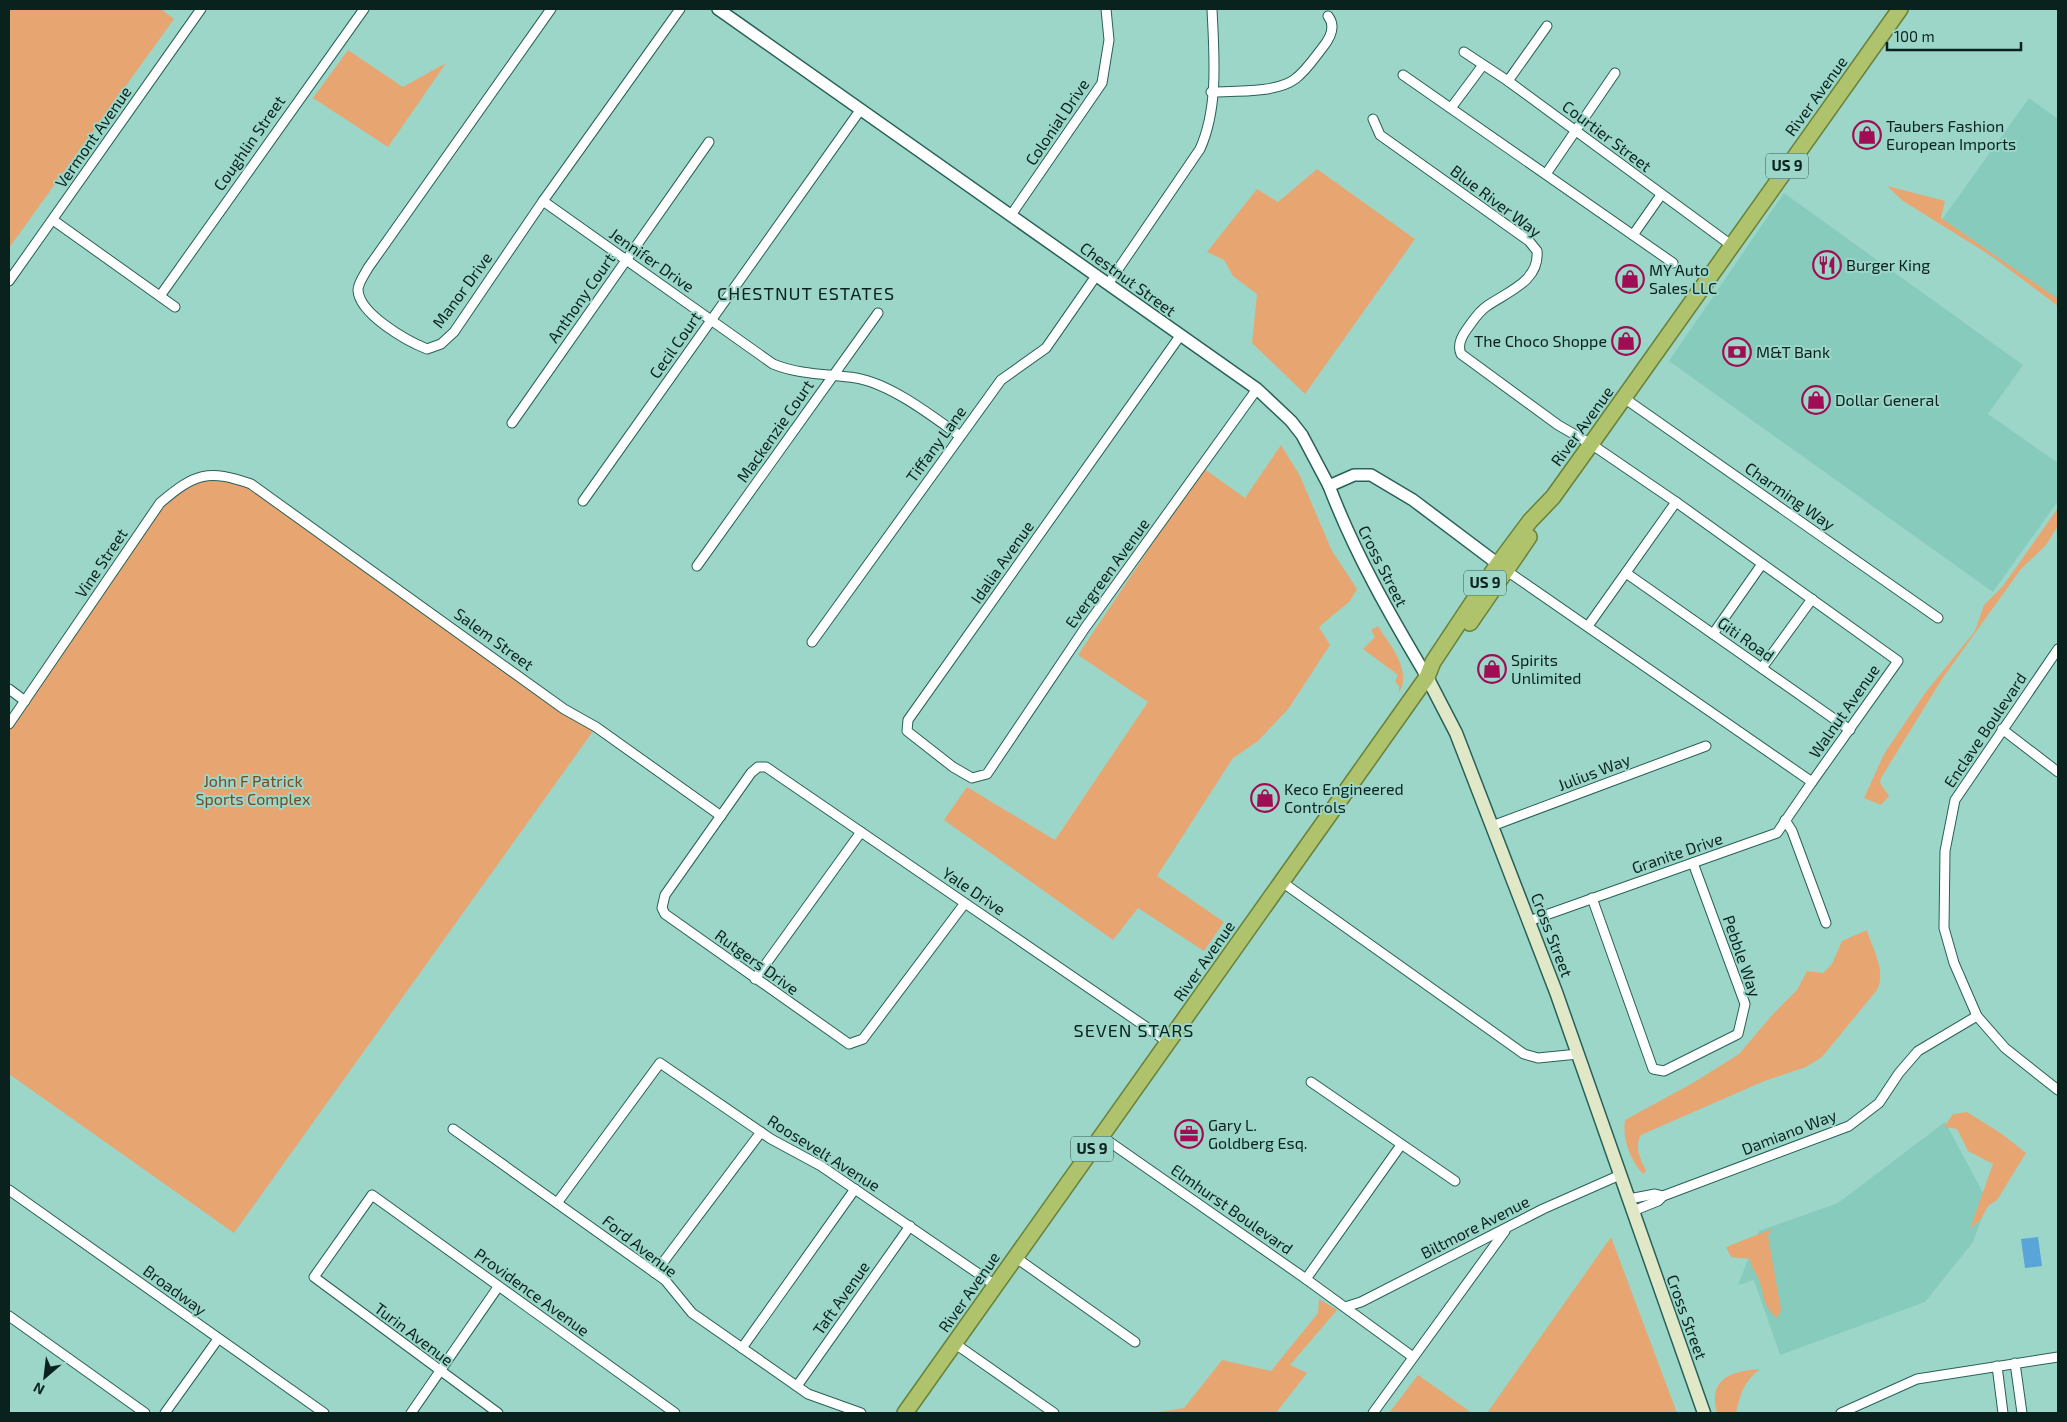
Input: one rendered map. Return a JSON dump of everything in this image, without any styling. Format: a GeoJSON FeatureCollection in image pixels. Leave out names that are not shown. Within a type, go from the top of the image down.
{"type":"FeatureCollection","features":[{"type":"Feature","properties":{"kind":"highway","name":"River Avenue"},"geometry":{"type":"LineString","coordinates":[[904,1413],[1427,677],[1438,667],[1502,567],[1536,527],[1553,497],[1731,244],[1900,9]]}},
{"type":"Feature","properties":{"kind":"main road","name":"Cross Street"},"geometry":{"type":"LineString","coordinates":[[1427,677],[1456,733],[1529,921],[1578,1054],[1704,1413]]}},
{"type":"Feature","properties":{"kind":"street","name":"Vermont Avenue"},"geometry":{"type":"LineString","coordinates":[[9,282],[201,9]]}},
{"type":"Feature","properties":{"kind":"street","name":"Coughlin Street"},"geometry":{"type":"LineString","coordinates":[[160,296],[364,9]]}},
{"type":"Feature","properties":{"kind":"street","name":"Manor Drive"},"geometry":{"type":"LineString","coordinates":[[551,9],[368,268],[358,287],[360,301],[377,318],[412,343],[428,349],[441,344],[454,332],[543,201],[680,9]]}},
{"type":"Feature","properties":{"kind":"street","name":"Chestnut Street"},"geometry":{"type":"LineString","coordinates":[[718,9],[1257,390],[1292,422],[1302,435],[1329,486]]}},
{"type":"Feature","properties":{"kind":"street","name":"Colonial Drive"},"geometry":{"type":"LineString","coordinates":[[1011,216],[1102,83],[1109,40],[1106,9]]}},
{"type":"Feature","properties":{"kind":"street"},"geometry":{"type":"LineString","coordinates":[[1108,284],[1200,149],[1210,121],[1214,56],[1212,9]]}},
{"type":"Feature","properties":{"kind":"street"},"geometry":{"type":"LineString","coordinates":[[1212,92],[1274,88],[1295,80],[1328,40],[1332,29],[1332,21],[1328,16]]}},
{"type":"Feature","properties":{"kind":"street"},"geometry":{"type":"LineString","coordinates":[[1508,81],[1547,26]]}},
{"type":"Feature","properties":{"kind":"street","name":"Courtier Street"},"geometry":{"type":"LineString","coordinates":[[1464,52],[1508,81],[1661,195],[1731,244]]}},
{"type":"Feature","properties":{"kind":"street"},"geometry":{"type":"LineString","coordinates":[[1451,108],[1483,65]]}},
{"type":"Feature","properties":{"kind":"street"},"geometry":{"type":"LineString","coordinates":[[1546,174],[1615,73]]}},
{"type":"Feature","properties":{"kind":"street"},"geometry":{"type":"LineString","coordinates":[[1403,75],[1673,263]]}},
{"type":"Feature","properties":{"kind":"street","name":"Cecil Court"},"geometry":{"type":"LineString","coordinates":[[583,501],[861,109]]}},
{"type":"Feature","properties":{"kind":"street","name":"Blue River Way"},"geometry":{"type":"LineString","coordinates":[[1373,119],[1380,135],[1535,246],[1537,264],[1523,283],[1477,314],[1462,336],[1459,349],[1466,359],[1558,425],[1591,444]]}},
{"type":"Feature","properties":{"kind":"street","name":"Anthony Court"},"geometry":{"type":"LineString","coordinates":[[512,423],[710,142]]}},
{"type":"Feature","properties":{"kind":"street"},"geometry":{"type":"LineString","coordinates":[[1633,235],[1661,195]]}},
{"type":"Feature","properties":{"kind":"street","name":"Jennifer Drive"},"geometry":{"type":"LineString","coordinates":[[543,201],[773,364],[790,371],[858,379],[887,390],[960,436]]}},
{"type":"Feature","properties":{"kind":"street"},"geometry":{"type":"LineString","coordinates":[[53,220],[175,307]]}},
{"type":"Feature","properties":{"kind":"street","name":"Tiffany Lane"},"geometry":{"type":"LineString","coordinates":[[812,642],[1001,380],[1046,348],[1096,276]]}},
{"type":"Feature","properties":{"kind":"street","name":"Mackenzie Court"},"geometry":{"type":"LineString","coordinates":[[697,566],[878,313]]}},
{"type":"Feature","properties":{"kind":"street","name":"Idalia Avenue"},"geometry":{"type":"LineString","coordinates":[[984,775],[972,778],[953,766],[908,731],[908,720],[1180,336]]}},
{"type":"Feature","properties":{"kind":"street","name":"Evergreen Avenue"},"geometry":{"type":"LineString","coordinates":[[984,775],[987,774],[1085,628],[1257,390]]}},
{"type":"Feature","properties":{"kind":"street","name":"Charming Way"},"geometry":{"type":"LineString","coordinates":[[1624,398],[1938,618]]}},
{"type":"Feature","properties":{"kind":"street","name":"Walnut Avenue"},"geometry":{"type":"LineString","coordinates":[[1502,567],[1812,782],[1850,730],[1898,661],[1676,502],[1591,444]]}},
{"type":"Feature","properties":{"kind":"street","name":"Vine Street"},"geometry":{"type":"LineString","coordinates":[[9,724],[160,503],[178,488],[203,475],[226,475],[251,484]]}},
{"type":"Feature","properties":{"kind":"street"},"geometry":{"type":"LineString","coordinates":[[1329,486],[1354,475],[1371,475],[1413,500],[1502,567]]}},
{"type":"Feature","properties":{"kind":"street","name":"Salem Street"},"geometry":{"type":"LineString","coordinates":[[251,484],[564,709],[596,728],[721,816]]}},
{"type":"Feature","properties":{"kind":"street","name":"Cross Street"},"geometry":{"type":"LineString","coordinates":[[1329,486],[1348,534],[1380,599],[1427,677]]}},
{"type":"Feature","properties":{"kind":"street"},"geometry":{"type":"LineString","coordinates":[[1588,626],[1676,502]]}},
{"type":"Feature","properties":{"kind":"street"},"geometry":{"type":"LineString","coordinates":[[1712,634],[1762,564]]}},
{"type":"Feature","properties":{"kind":"street","name":"Giti Road"},"geometry":{"type":"LineString","coordinates":[[1626,573],[1850,730]]}},
{"type":"Feature","properties":{"kind":"street"},"geometry":{"type":"LineString","coordinates":[[1762,668],[1812,599]]}},
{"type":"Feature","properties":{"kind":"street","name":"Enclave Boulevard"},"geometry":{"type":"LineString","coordinates":[[2058,649],[1955,800],[1945,851],[1944,928],[1954,963],[1977,1016],[2005,1048],[2058,1090]]}},
{"type":"Feature","properties":{"kind":"street"},"geometry":{"type":"LineString","coordinates":[[9,689],[25,701]]}},
{"type":"Feature","properties":{"kind":"street"},"geometry":{"type":"LineString","coordinates":[[2002,729],[2058,772]]}},
{"type":"Feature","properties":{"kind":"street","name":"Julius Way"},"geometry":{"type":"LineString","coordinates":[[1492,826],[1706,746]]}},
{"type":"Feature","properties":{"kind":"street","name":"Yale Drive"},"geometry":{"type":"LineString","coordinates":[[721,816],[751,773],[758,767],[766,767],[1168,1042]]}},
{"type":"Feature","properties":{"kind":"street","name":"Granite Drive"},"geometry":{"type":"LineString","coordinates":[[1529,921],[1777,833],[1812,782]]}},
{"type":"Feature","properties":{"kind":"street","name":"Rutgers Drive"},"geometry":{"type":"LineString","coordinates":[[721,816],[665,895],[662,903],[665,914],[841,1041],[849,1044],[863,1040],[964,903]]}},
{"type":"Feature","properties":{"kind":"street"},"geometry":{"type":"LineString","coordinates":[[1786,820],[1792,831],[1826,922]]}},
{"type":"Feature","properties":{"kind":"street"},"geometry":{"type":"LineString","coordinates":[[755,979],[861,832]]}},
{"type":"Feature","properties":{"kind":"street","name":"Pebble Way"},"geometry":{"type":"LineString","coordinates":[[1592,898],[1653,1069],[1664,1071],[1738,1034],[1745,1004],[1693,863]]}},
{"type":"Feature","properties":{"kind":"street"},"geometry":{"type":"LineString","coordinates":[[1282,882],[1524,1054],[1538,1058],[1578,1054]]}},
{"type":"Feature","properties":{"kind":"street","name":"Damiano Way"},"geometry":{"type":"LineString","coordinates":[[1631,1205],[1658,1201],[1663,1196],[1849,1126],[1879,1103],[1899,1073],[1918,1051],[1977,1016]]}},
{"type":"Feature","properties":{"kind":"street","name":"Roosevelt Avenue"},"geometry":{"type":"LineString","coordinates":[[557,1203],[660,1063],[761,1132],[821,1166],[995,1285]]}},
{"type":"Feature","properties":{"kind":"street"},"geometry":{"type":"LineString","coordinates":[[1311,1082],[1455,1181]]}},
{"type":"Feature","properties":{"kind":"street","name":"Ford Avenue"},"geometry":{"type":"LineString","coordinates":[[453,1129],[656,1273],[665,1280],[692,1313],[808,1394],[861,1413]]}},
{"type":"Feature","properties":{"kind":"street"},"geometry":{"type":"LineString","coordinates":[[656,1273],[761,1132]]}},
{"type":"Feature","properties":{"kind":"street","name":"Elmhurst Boulevard"},"geometry":{"type":"LineString","coordinates":[[1101,1136],[1306,1279],[1413,1357]]}},
{"type":"Feature","properties":{"kind":"street"},"geometry":{"type":"LineString","coordinates":[[1306,1279],[1401,1145]]}},
{"type":"Feature","properties":{"kind":"street","name":"Biltmore Avenue"},"geometry":{"type":"LineString","coordinates":[[1345,1307],[1361,1302],[1543,1209],[1620,1175]]}},
{"type":"Feature","properties":{"kind":"street"},"geometry":{"type":"LineString","coordinates":[[742,1348],[855,1189]]}},
{"type":"Feature","properties":{"kind":"street","name":"Broadway"},"geometry":{"type":"LineString","coordinates":[[9,1190],[324,1413]]}},
{"type":"Feature","properties":{"kind":"street","name":"Turin Avenue"},"geometry":{"type":"LineString","coordinates":[[372,1195],[314,1278],[498,1413]]}},
{"type":"Feature","properties":{"kind":"street","name":"Providence Avenue"},"geometry":{"type":"LineString","coordinates":[[372,1195],[675,1413]]}},
{"type":"Feature","properties":{"kind":"street","name":"Taft Avenue"},"geometry":{"type":"LineString","coordinates":[[797,1386],[910,1226]]}},
{"type":"Feature","properties":{"kind":"street"},"geometry":{"type":"LineString","coordinates":[[1373,1413],[1507,1228]]}},
{"type":"Feature","properties":{"kind":"street"},"geometry":{"type":"LineString","coordinates":[[1015,1257],[1135,1342]]}},
{"type":"Feature","properties":{"kind":"street"},"geometry":{"type":"LineString","coordinates":[[411,1413],[498,1287]]}},
{"type":"Feature","properties":{"kind":"street"},"geometry":{"type":"LineString","coordinates":[[9,1316],[145,1413]]}},
{"type":"Feature","properties":{"kind":"street"},"geometry":{"type":"LineString","coordinates":[[165,1413],[218,1339]]}},
{"type":"Feature","properties":{"kind":"street"},"geometry":{"type":"LineString","coordinates":[[954,1343],[1054,1413]]}},
{"type":"Feature","properties":{"kind":"street"},"geometry":{"type":"LineString","coordinates":[[1841,1413],[1917,1379],[2058,1357]]}},
{"type":"Feature","properties":{"kind":"street"},"geometry":{"type":"LineString","coordinates":[[2015,1363],[2022,1413]]}},
{"type":"Feature","properties":{"kind":"street"},"geometry":{"type":"LineString","coordinates":[[1997,1366],[2003,1413]]}},
{"type":"Feature","properties":{"kind":"shaded area"},"geometry":{"type":"Polygon","coordinates":[[[2029,98],[2058,119],[2058,304],[1941,221],[2029,98]]]}},
{"type":"Feature","properties":{"kind":"shaded area"},"geometry":{"type":"Polygon","coordinates":[[[1784,193],[2023,365],[1988,414],[2058,463],[2058,501],[1993,592],[1669,361],[1784,193]]]}},
{"type":"Feature","properties":{"kind":"shaded area"},"geometry":{"type":"Polygon","coordinates":[[[1945,1122],[1988,1202],[1973,1242],[1925,1302],[1780,1355],[1754,1280],[1738,1285],[1759,1231],[1838,1203],[1945,1122]]]}},
{"type":"Feature","properties":{"kind":"green space"},"geometry":{"type":"Polygon","coordinates":[[[9,9],[161,9],[174,19],[9,248],[9,9]]]}},
{"type":"Feature","properties":{"kind":"green space"},"geometry":{"type":"Polygon","coordinates":[[[348,50],[403,87],[446,63],[388,147],[313,98],[348,50]]]}},
{"type":"Feature","properties":{"kind":"green space"},"geometry":{"type":"Polygon","coordinates":[[[1317,169],[1415,239],[1305,394],[1252,343],[1257,294],[1233,276],[1224,260],[1207,252],[1257,189],[1278,202],[1317,169]]]}},
{"type":"Feature","properties":{"kind":"green space"},"geometry":{"type":"Polygon","coordinates":[[[1887,186],[1945,201],[1941,218],[2058,299],[2058,306],[1993,257],[1903,201],[1887,186]]]}},
{"type":"Feature","properties":{"kind":"green space"},"geometry":{"type":"Polygon","coordinates":[[[1281,445],[1300,476],[1332,551],[1357,589],[1350,601],[1319,627],[1330,645],[1289,708],[1258,741],[1233,758],[1157,876],[1224,922],[1204,951],[1138,908],[1113,940],[944,820],[967,787],[1055,840],[1148,702],[1078,655],[1203,468],[1245,498],[1281,445]]]}},
{"type":"Feature","properties":{"kind":"green space","name":"John F Patrick Sports Complex"},"geometry":{"type":"Polygon","coordinates":[[[203,475],[251,484],[596,727],[234,1233],[9,1074],[9,718],[160,503],[203,475]]]}},
{"type":"Feature","properties":{"kind":"green space"},"geometry":{"type":"Polygon","coordinates":[[[2058,508],[2058,526],[2046,545],[2021,569],[1942,679],[1881,778],[1880,783],[1889,796],[1881,805],[1864,798],[1884,754],[1925,693],[1975,631],[1984,605],[2003,586],[2058,508]]]}},
{"type":"Feature","properties":{"kind":"green space"},"geometry":{"type":"Polygon","coordinates":[[[1378,626],[1393,649],[1401,667],[1403,685],[1399,693],[1399,686],[1395,681],[1398,675],[1363,649],[1375,637],[1371,630],[1378,626]]]}},
{"type":"Feature","properties":{"kind":"green space"},"geometry":{"type":"Polygon","coordinates":[[[1867,930],[1880,968],[1880,983],[1877,990],[1822,1057],[1806,1067],[1762,1082],[1641,1135],[1638,1148],[1646,1171],[1643,1174],[1634,1162],[1628,1148],[1624,1127],[1625,1120],[1691,1084],[1739,1054],[1773,1014],[1797,990],[1807,971],[1823,973],[1832,964],[1842,941],[1867,930]]]}},
{"type":"Feature","properties":{"kind":"green space"},"geometry":{"type":"Polygon","coordinates":[[[1967,1112],[2002,1134],[2026,1153],[1997,1200],[1988,1206],[1981,1219],[1970,1229],[1993,1164],[1968,1151],[1957,1129],[1944,1127],[1953,1114],[1967,1112]]]}},
{"type":"Feature","properties":{"kind":"green space"},"geometry":{"type":"Polygon","coordinates":[[[1772,1229],[1768,1236],[1781,1309],[1777,1318],[1766,1305],[1759,1280],[1750,1259],[1731,1257],[1726,1247],[1772,1229]]]}},
{"type":"Feature","properties":{"kind":"green space"},"geometry":{"type":"Polygon","coordinates":[[[1611,1237],[1677,1413],[1487,1413],[1611,1237]]]}},
{"type":"Feature","properties":{"kind":"green space"},"geometry":{"type":"Polygon","coordinates":[[[1319,1299],[1337,1310],[1290,1365],[1307,1373],[1276,1413],[1151,1413],[1184,1408],[1222,1360],[1271,1371],[1318,1313],[1319,1299]]]}},
{"type":"Feature","properties":{"kind":"green space"},"geometry":{"type":"Polygon","coordinates":[[[1760,1369],[1744,1388],[1736,1413],[1717,1413],[1716,1392],[1724,1379],[1739,1372],[1760,1369]]]}},
{"type":"Feature","properties":{"kind":"green space"},"geometry":{"type":"Polygon","coordinates":[[[1418,1375],[1472,1413],[1389,1413],[1418,1375]]]}},
{"type":"Feature","properties":{"kind":"water"},"geometry":{"type":"Polygon","coordinates":[[[2038,1237],[2042,1266],[2025,1268],[2021,1239],[2038,1237]]]}},
{"type":"Feature","properties":{"kind":"place","name":"Taubers Fashion European Imports"},"geometry":{"type":"Point","coordinates":[1867,135]}},
{"type":"Feature","properties":{"kind":"place","name":"Burger King"},"geometry":{"type":"Point","coordinates":[1827,265]}},
{"type":"Feature","properties":{"kind":"place","name":"MY Auto Sales LLC"},"geometry":{"type":"Point","coordinates":[1630,279]}},
{"type":"Feature","properties":{"kind":"place","name":"The Choco Shoppe"},"geometry":{"type":"Point","coordinates":[1626,341]}},
{"type":"Feature","properties":{"kind":"place","name":"M&T Bank"},"geometry":{"type":"Point","coordinates":[1737,352]}},
{"type":"Feature","properties":{"kind":"place","name":"Dollar General"},"geometry":{"type":"Point","coordinates":[1816,400]}},
{"type":"Feature","properties":{"kind":"place","name":"Spirits Unlimited"},"geometry":{"type":"Point","coordinates":[1492,669]}},
{"type":"Feature","properties":{"kind":"place","name":"Keco Engineered Controls"},"geometry":{"type":"Point","coordinates":[1265,798]}},
{"type":"Feature","properties":{"kind":"place","name":"Gary L. Goldberg Esq."},"geometry":{"type":"Point","coordinates":[1189,1134]}},
{"type":"Feature","properties":{"kind":"district","name":"CHESTNUT ESTATES"},"geometry":{"type":"Point","coordinates":[806,294]}},
{"type":"Feature","properties":{"kind":"district","name":"SEVEN STARS"},"geometry":{"type":"Point","coordinates":[1134,1031]}}]}
